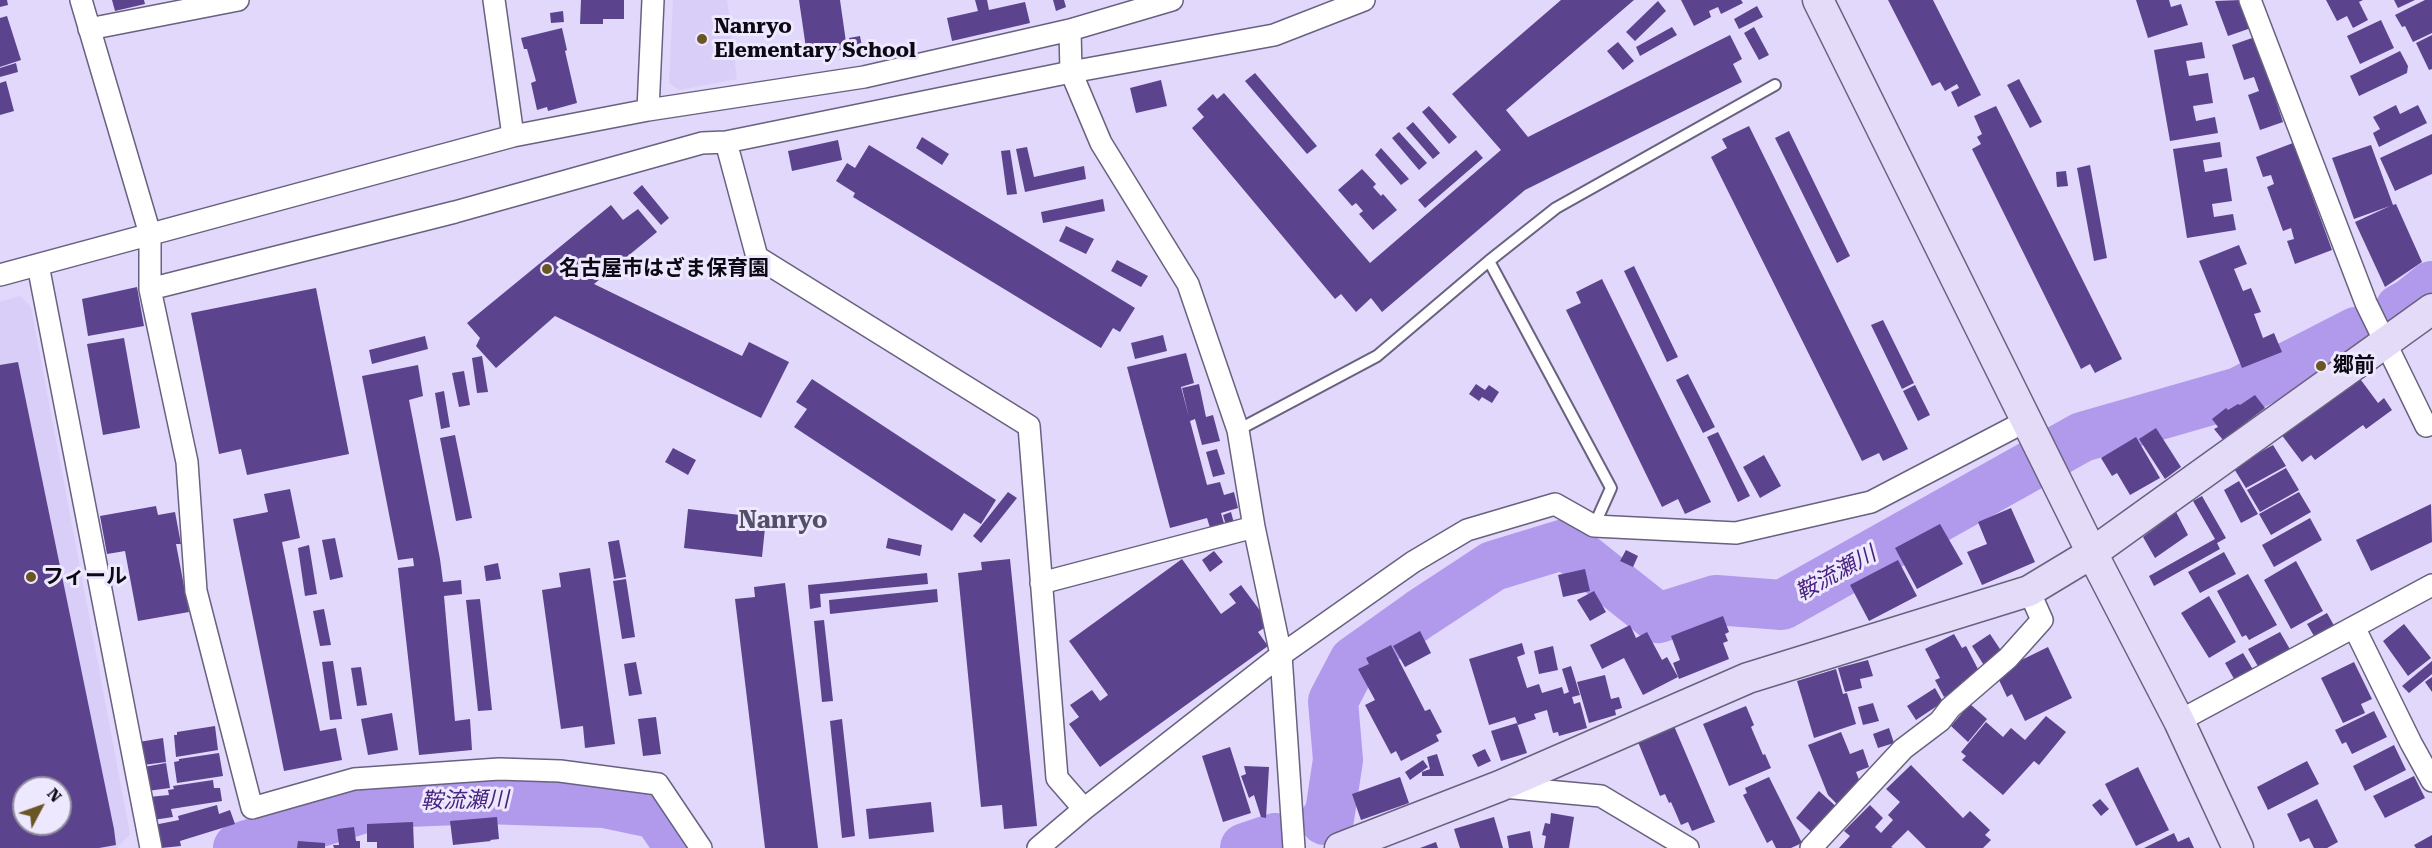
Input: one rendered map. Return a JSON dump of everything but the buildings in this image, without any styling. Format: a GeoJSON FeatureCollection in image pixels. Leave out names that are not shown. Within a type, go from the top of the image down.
{"type":"FeatureCollection","features":[{"type":"Feature","properties":{"kind":"street"},"geometry":{"type":"LineString","coordinates":[[81,0],[150,234],[150,289],[187,462],[196,591],[252,808],[354,779],[499,769],[560,771],[658,783],[701,848]]}},
{"type":"Feature","properties":{"kind":"street"},"geometry":{"type":"LineString","coordinates":[[88,29],[238,0]]}},
{"type":"Feature","properties":{"kind":"street"},"geometry":{"type":"LineString","coordinates":[[494,0],[513,136]]}},
{"type":"Feature","properties":{"kind":"street"},"geometry":{"type":"LineString","coordinates":[[648,110],[652,0]]}},
{"type":"Feature","properties":{"kind":"street"},"geometry":{"type":"LineString","coordinates":[[0,275],[513,136],[648,110],[864,77],[1070,30],[1172,0]]}},
{"type":"Feature","properties":{"kind":"street"},"geometry":{"type":"LineString","coordinates":[[150,289],[455,212],[702,143],[726,142],[1071,72],[1274,35],[1364,0]]}},
{"type":"Feature","properties":{"kind":"street"},"geometry":{"type":"LineString","coordinates":[[1818,0],[2092,553],[2179,721],[2219,812],[2238,848]]}},
{"type":"Feature","properties":{"kind":"street"},"geometry":{"type":"LineString","coordinates":[[2250,0],[2366,303],[2430,428]]}},
{"type":"Feature","properties":{"kind":"street"},"geometry":{"type":"LineString","coordinates":[[1070,30],[1071,72],[1101,143],[1188,284],[1238,430],[1254,527],[1281,655],[1294,848]]}},
{"type":"Feature","properties":{"kind":"street"},"geometry":{"type":"LineString","coordinates":[[726,142],[757,257],[1029,426],[1057,778],[1084,809]]}},
{"type":"Feature","properties":{"kind":"street"},"geometry":{"type":"LineString","coordinates":[[38,265],[148,846]]}},
{"type":"Feature","properties":{"kind":"street"},"geometry":{"type":"LineString","coordinates":[[1340,848],[1500,786],[1748,678],[2029,591],[2092,553],[2432,309]]}},
{"type":"Feature","properties":{"kind":"street"},"geometry":{"type":"LineString","coordinates":[[1038,848],[1084,809],[1281,655],[1413,562],[1467,530],[1555,504],[1594,526],[1736,533],[1870,502],[2033,434]]}},
{"type":"Feature","properties":{"kind":"street"},"geometry":{"type":"LineString","coordinates":[[1041,583],[1254,527]]}},
{"type":"Feature","properties":{"kind":"street"},"geometry":{"type":"LineString","coordinates":[[2179,721],[2432,585]]}},
{"type":"Feature","properties":{"kind":"street"},"geometry":{"type":"LineString","coordinates":[[1811,848],[1903,749],[1912,745],[1940,721],[1950,708],[2008,658],[2042,620],[2029,591]]}},
{"type":"Feature","properties":{"kind":"street"},"geometry":{"type":"LineString","coordinates":[[2354,627],[2410,743],[2432,781]]}},
{"type":"Feature","properties":{"kind":"street"},"geometry":{"type":"LineString","coordinates":[[1500,786],[1601,796],[1688,848]]}},
{"type":"Feature","properties":{"kind":"lane"},"geometry":{"type":"LineString","coordinates":[[1238,430],[1377,356],[1489,261],[1556,208],[1775,85]]}},
{"type":"Feature","properties":{"kind":"lane"},"geometry":{"type":"LineString","coordinates":[[1489,261],[1611,488],[1594,526]]}},
{"type":"Feature","properties":{"kind":"shaded area","name":"Nanryo Elementary School"},"geometry":{"type":"Polygon","coordinates":[[[673,0],[727,0],[737,79],[679,90],[669,83],[673,0]]]}},
{"type":"Feature","properties":{"kind":"shaded area","name":"フィール"},"geometry":{"type":"Polygon","coordinates":[[[20,296],[31,307],[130,834],[117,848],[0,848],[0,302],[20,296]]]}},
{"type":"Feature","properties":{"kind":"waterway","name":"鞍流瀬川"},"geometry":{"type":"LineString","coordinates":[[2400,309],[2432,286]]}},
{"type":"Feature","properties":{"kind":"waterway","name":"鞍流瀬川"},"geometry":{"type":"LineString","coordinates":[[1325,820],[1329,819],[1338,760],[1333,701],[1354,661],[1493,566],[1565,544],[1658,618],[1716,600],[1782,605],[2082,437],[2239,392],[2356,332]]}},
{"type":"Feature","properties":{"kind":"waterway","name":"鞍流瀬川"},"geometry":{"type":"LineString","coordinates":[[238,848],[380,803],[485,799],[605,803],[657,814],[680,848]]}},
{"type":"Feature","properties":{"kind":"waterway","name":"鞍流瀬川"},"geometry":{"type":"LineString","coordinates":[[1245,848],[1275,838]]}},
{"type":"Feature","properties":{"kind":"place","name":"Nanryo Elementary School"},"geometry":{"type":"Point","coordinates":[702,39]}},
{"type":"Feature","properties":{"kind":"place","name":"名古屋市はざま保育園"},"geometry":{"type":"Point","coordinates":[547,269]}},
{"type":"Feature","properties":{"kind":"place","name":"郷前"},"geometry":{"type":"Point","coordinates":[2321,366]}},
{"type":"Feature","properties":{"kind":"place","name":"フィール"},"geometry":{"type":"Point","coordinates":[31,577]}},
{"type":"Feature","properties":{"kind":"district","name":"Nanryo"},"geometry":{"type":"Point","coordinates":[783,521]}}]}
